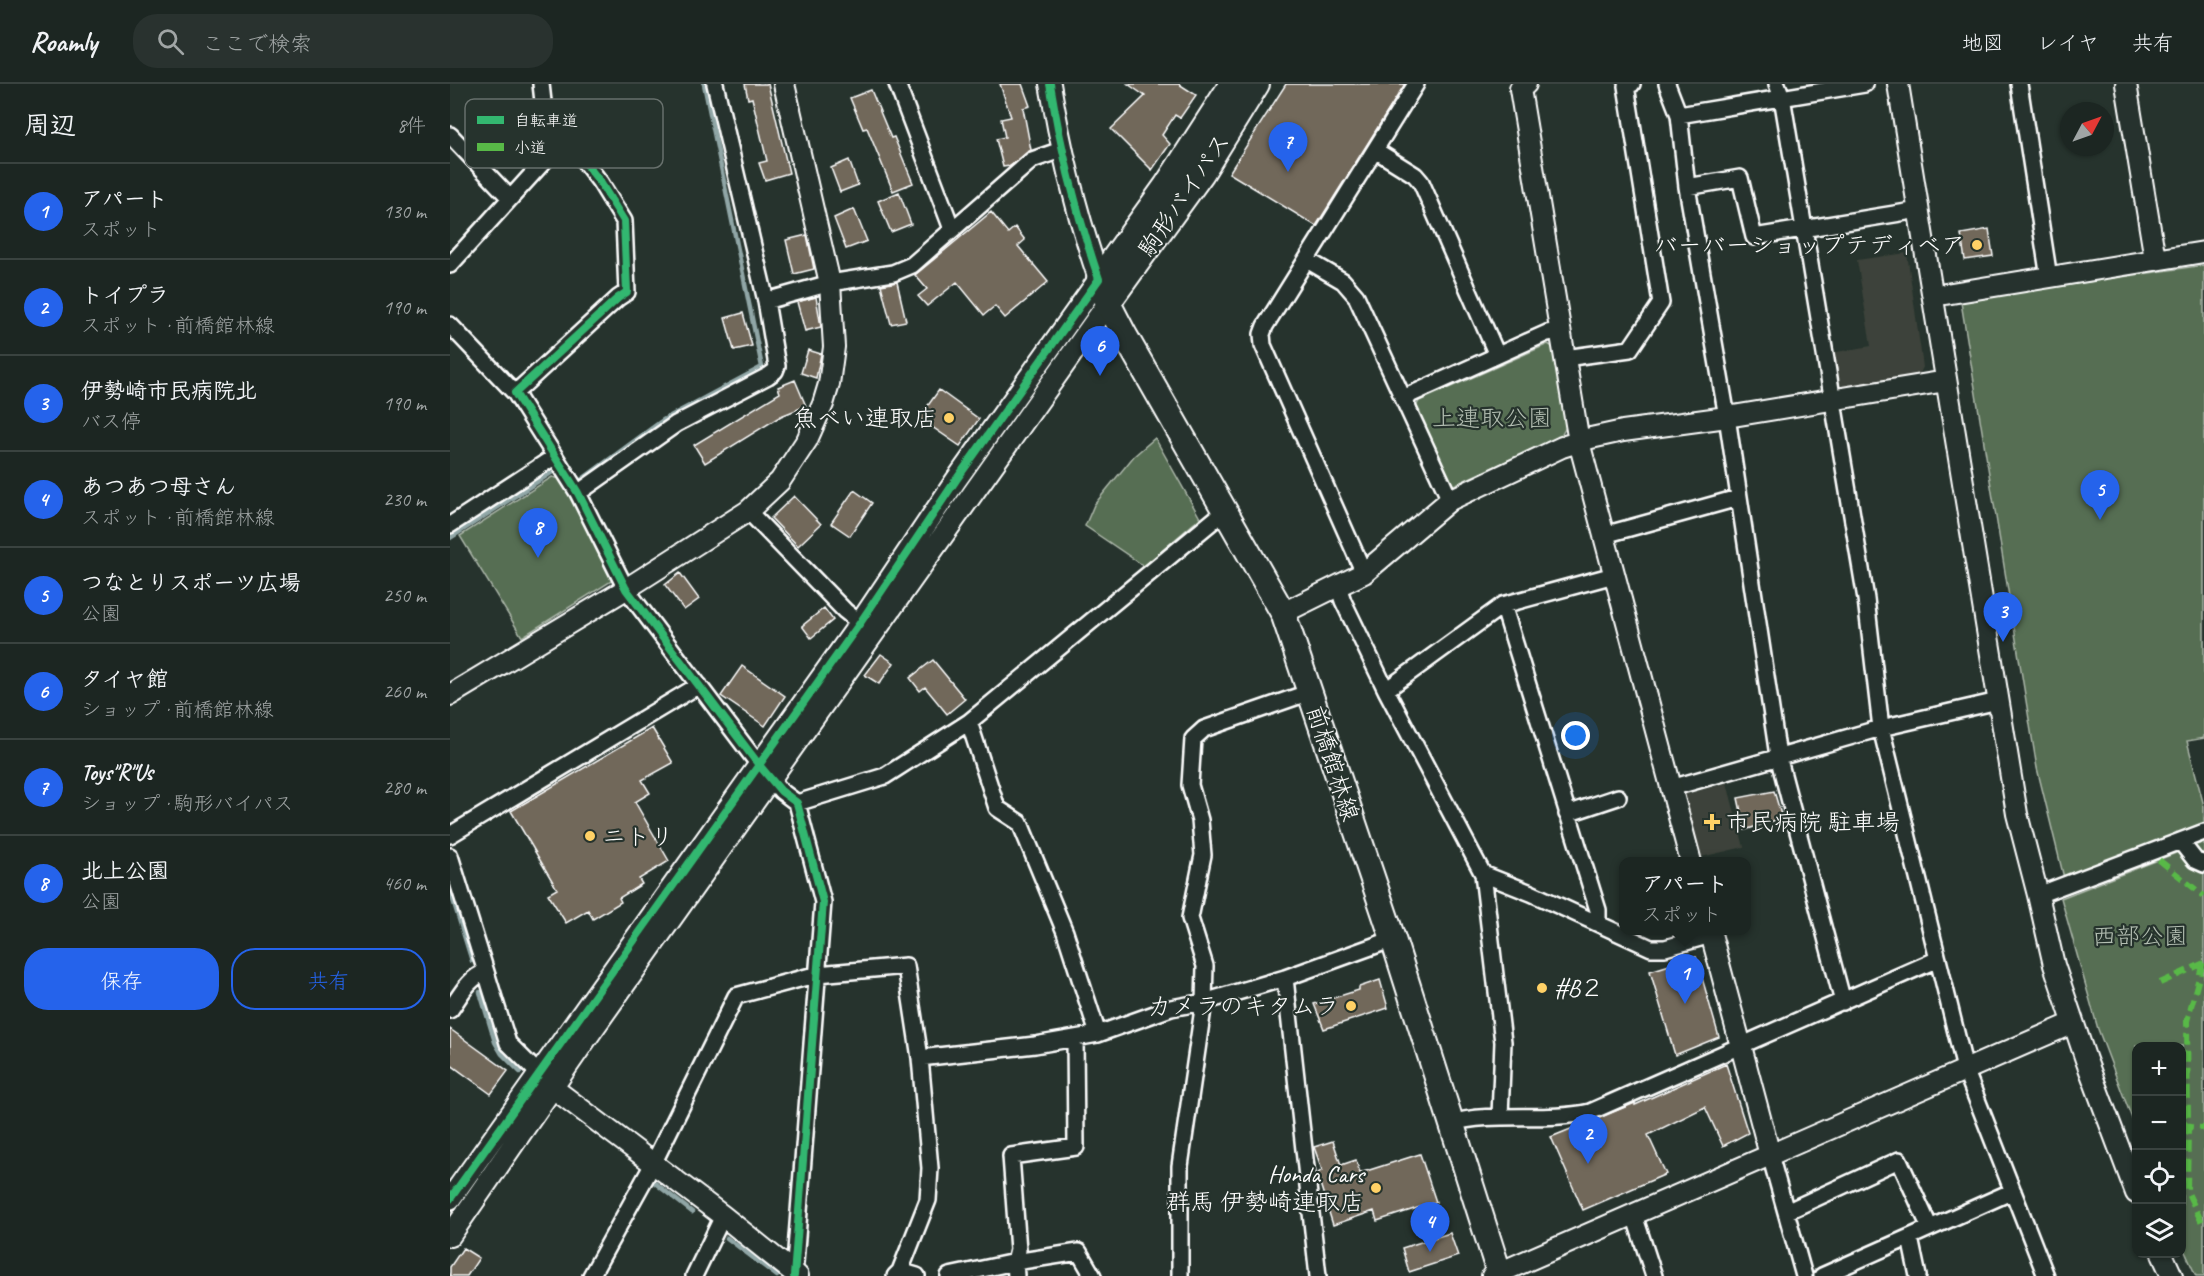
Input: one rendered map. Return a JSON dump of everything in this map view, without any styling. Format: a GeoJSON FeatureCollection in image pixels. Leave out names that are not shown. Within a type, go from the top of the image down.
{"type":"FeatureCollection","features":[{"type":"Feature","properties":{"kind":"main road","name":"駒形バイパス"},"geometry":{"type":"LineString","coordinates":[[1099,279],[1166,186],[1232,84]]}},
{"type":"Feature","properties":{"kind":"main road","name":"駒形バイパス"},"geometry":{"type":"LineString","coordinates":[[1108,303],[1202,173],[1257,84]]}},
{"type":"Feature","properties":{"kind":"main road","name":"前橋館林線"},"geometry":{"type":"LineString","coordinates":[[1099,279],[1124,334],[1283,613],[1393,939],[1497,1275]]}},
{"type":"Feature","properties":{"kind":"street"},"geometry":{"type":"LineString","coordinates":[[541,84],[543,99]]}},
{"type":"Feature","properties":{"kind":"street"},"geometry":{"type":"LineString","coordinates":[[578,494],[676,424],[775,371],[777,366],[766,301],[715,84]]}},
{"type":"Feature","properties":{"kind":"street"},"geometry":{"type":"LineString","coordinates":[[450,696],[626,589],[748,511],[780,481],[814,426],[829,384],[834,347],[830,284],[784,84]]}},
{"type":"Feature","properties":{"kind":"street"},"geometry":{"type":"LineString","coordinates":[[897,84],[952,229]]}},
{"type":"Feature","properties":{"kind":"street"},"geometry":{"type":"LineString","coordinates":[[765,772],[860,623],[956,480],[1099,279],[1078,215],[1061,150],[1050,84]]}},
{"type":"Feature","properties":{"kind":"street"},"geometry":{"type":"LineString","coordinates":[[1364,573],[1263,345],[1262,334],[1416,84]]}},
{"type":"Feature","properties":{"kind":"street"},"geometry":{"type":"LineString","coordinates":[[1565,358],[1629,349],[1661,303],[1626,86],[1632,84]]}},
{"type":"Feature","properties":{"kind":"street"},"geometry":{"type":"LineString","coordinates":[[1667,84],[1679,114],[1687,187],[1727,417],[1778,756],[1843,1002]]}},
{"type":"Feature","properties":{"kind":"street"},"geometry":{"type":"LineString","coordinates":[[1679,114],[1779,91],[1865,84]]}},
{"type":"Feature","properties":{"kind":"street"},"geometry":{"type":"LineString","coordinates":[[1898,84],[2016,814],[2054,965],[2103,1108],[2132,1183]]}},
{"type":"Feature","properties":{"kind":"street"},"geometry":{"type":"LineString","coordinates":[[2019,84],[2049,278]]}},
{"type":"Feature","properties":{"kind":"street"},"geometry":{"type":"LineString","coordinates":[[2126,84],[2155,259]]}},
{"type":"Feature","properties":{"kind":"street"},"geometry":{"type":"LineString","coordinates":[[1519,86],[1579,442],[1690,857]]}},
{"type":"Feature","properties":{"kind":"street"},"geometry":{"type":"LineString","coordinates":[[1779,91],[1866,599],[1881,728],[1965,1069],[2046,1276]]}},
{"type":"Feature","properties":{"kind":"street"},"geometry":{"type":"LineString","coordinates":[[450,135],[465,151]]}},
{"type":"Feature","properties":{"kind":"street"},"geometry":{"type":"LineString","coordinates":[[766,301],[830,284],[893,273],[912,265],[1032,160],[1061,150]]}},
{"type":"Feature","properties":{"kind":"street"},"geometry":{"type":"LineString","coordinates":[[1375,150],[1415,175],[1421,182],[1497,355]]}},
{"type":"Feature","properties":{"kind":"street"},"geometry":{"type":"LineString","coordinates":[[481,168],[510,198]]}},
{"type":"Feature","properties":{"kind":"street"},"geometry":{"type":"LineString","coordinates":[[450,265],[538,168]]}},
{"type":"Feature","properties":{"kind":"street"},"geometry":{"type":"LineString","coordinates":[[515,393],[627,292],[624,221],[589,168]]}},
{"type":"Feature","properties":{"kind":"street"},"geometry":{"type":"LineString","coordinates":[[1687,187],[1740,178],[1754,237],[1919,210]]}},
{"type":"Feature","properties":{"kind":"street"},"geometry":{"type":"LineString","coordinates":[[1933,296],[2204,252]]}},
{"type":"Feature","properties":{"kind":"street"},"geometry":{"type":"LineString","coordinates":[[1307,260],[1350,287],[1450,501]]}},
{"type":"Feature","properties":{"kind":"street"},"geometry":{"type":"LineString","coordinates":[[450,1236],[546,1082],[765,772],[1108,303]]}},
{"type":"Feature","properties":{"kind":"street"},"geometry":{"type":"LineString","coordinates":[[450,326],[515,393],[578,494],[626,589],[765,772],[782,791],[797,803],[823,902],[796,1275]]}},
{"type":"Feature","properties":{"kind":"street"},"geometry":{"type":"LineString","coordinates":[[1403,398],[1547,333],[1560,331]]}},
{"type":"Feature","properties":{"kind":"street"},"geometry":{"type":"LineString","coordinates":[[1283,613],[1364,573],[1450,501],[1562,447],[1623,431],[1727,417],[1946,381]]}},
{"type":"Feature","properties":{"kind":"street"},"geometry":{"type":"LineString","coordinates":[[450,525],[554,457]]}},
{"type":"Feature","properties":{"kind":"street"},"geometry":{"type":"LineString","coordinates":[[1604,535],[1738,498]]}},
{"type":"Feature","properties":{"kind":"street"},"geometry":{"type":"LineString","coordinates":[[748,511],[845,611],[860,623]]}},
{"type":"Feature","properties":{"kind":"street"},"geometry":{"type":"LineString","coordinates":[[797,803],[885,776],[969,722],[1225,511]]}},
{"type":"Feature","properties":{"kind":"street"},"geometry":{"type":"LineString","coordinates":[[1386,690],[1503,605],[1614,575]]}},
{"type":"Feature","properties":{"kind":"street"},"geometry":{"type":"LineString","coordinates":[[1338,586],[1386,690],[1483,874],[1503,1042],[1500,1116]]}},
{"type":"Feature","properties":{"kind":"street"},"geometry":{"type":"LineString","coordinates":[[1503,605],[1598,909],[1598,923]]}},
{"type":"Feature","properties":{"kind":"street"},"geometry":{"type":"LineString","coordinates":[[450,835],[699,685]]}},
{"type":"Feature","properties":{"kind":"street"},"geometry":{"type":"LineString","coordinates":[[1180,1276],[1180,1166],[1204,1002],[1205,966],[1190,918],[1203,855],[1200,820],[1190,785],[1193,739],[1204,729],[1310,692]]}},
{"type":"Feature","properties":{"kind":"street"},"geometry":{"type":"LineString","coordinates":[[1671,788],[1881,728],[1998,701]]}},
{"type":"Feature","properties":{"kind":"street"},"geometry":{"type":"LineString","coordinates":[[969,722],[997,808],[1020,823],[1025,834],[1065,932],[1098,1034]]}},
{"type":"Feature","properties":{"kind":"street"},"geometry":{"type":"LineString","coordinates":[[1567,814],[1618,797]]}},
{"type":"Feature","properties":{"kind":"street"},"geometry":{"type":"LineString","coordinates":[[2038,895],[2204,832]]}},
{"type":"Feature","properties":{"kind":"street"},"geometry":{"type":"LineString","coordinates":[[2180,841],[2188,853],[2204,864]]}},
{"type":"Feature","properties":{"kind":"street"},"geometry":{"type":"LineString","coordinates":[[450,856],[508,1043],[546,1082],[723,1216],[796,1275]]}},
{"type":"Feature","properties":{"kind":"street"},"geometry":{"type":"LineString","coordinates":[[1483,874],[1619,933]]}},
{"type":"Feature","properties":{"kind":"street"},"geometry":{"type":"LineString","coordinates":[[1623,935],[1651,948],[1659,949],[1704,935]]}},
{"type":"Feature","properties":{"kind":"street"},"geometry":{"type":"LineString","coordinates":[[1711,935],[1804,1276]]}},
{"type":"Feature","properties":{"kind":"street"},"geometry":{"type":"LineString","coordinates":[[920,1058],[1035,1045],[1098,1034],[1171,1008],[1204,1002],[1285,978],[1393,939]]}},
{"type":"Feature","properties":{"kind":"street"},"geometry":{"type":"LineString","coordinates":[[1450,1123],[1465,1119],[1500,1116],[1572,1116],[1590,1112],[1938,959]]}},
{"type":"Feature","properties":{"kind":"street"},"geometry":{"type":"LineString","coordinates":[[591,1276],[653,1164],[736,996],[818,974],[906,966],[920,1058],[930,1168],[928,1200],[898,1274],[917,1276]]}},
{"type":"Feature","properties":{"kind":"street"},"geometry":{"type":"LineString","coordinates":[[450,1010],[471,980],[486,972]]}},
{"type":"Feature","properties":{"kind":"street"},"geometry":{"type":"LineString","coordinates":[[1285,978],[1318,1276]]}},
{"type":"Feature","properties":{"kind":"street"},"geometry":{"type":"LineString","coordinates":[[1497,1275],[2073,1023]]}},
{"type":"Feature","properties":{"kind":"street"},"geometry":{"type":"LineString","coordinates":[[1016,1269],[1018,1250],[1011,1156],[1076,1147],[1075,1038]]}},
{"type":"Feature","properties":{"kind":"street"},"geometry":{"type":"LineString","coordinates":[[450,1199],[546,1082]]}},
{"type":"Feature","properties":{"kind":"street"},"geometry":{"type":"LineString","coordinates":[[1785,1212],[1899,1160],[1930,1228]]}},
{"type":"Feature","properties":{"kind":"street"},"geometry":{"type":"LineString","coordinates":[[1822,1276],[2013,1191]]}},
{"type":"Feature","properties":{"kind":"street"},"geometry":{"type":"LineString","coordinates":[[1634,1215],[1654,1276]]}},
{"type":"Feature","properties":{"kind":"street"},"geometry":{"type":"LineString","coordinates":[[693,1276],[723,1216]]}},
{"type":"Feature","properties":{"kind":"street"},"geometry":{"type":"LineString","coordinates":[[1910,1238],[1918,1276]]}},
{"type":"Feature","properties":{"kind":"street"},"geometry":{"type":"LineString","coordinates":[[949,1276],[1016,1269],[1079,1252],[1094,1276]]}},
{"type":"Feature","properties":{"kind":"shaded area"},"geometry":{"type":"Polygon","coordinates":[[[1907,253],[1923,367],[1919,375],[1845,388],[1837,381],[1831,353],[1871,346],[1857,260],[1907,253]]]}},
{"type":"Feature","properties":{"kind":"shaded area","name":"市民病院 駐車場"},"geometry":{"type":"Polygon","coordinates":[[[1727,783],[1744,847],[1697,857],[1680,796],[1727,783]]]}},
{"type":"Feature","properties":{"kind":"green space"},"geometry":{"type":"Polygon","coordinates":[[[2204,265],[2204,738],[2187,741],[2204,806],[2204,826],[2064,878],[2037,768],[1961,302],[2204,265]]]}},
{"type":"Feature","properties":{"kind":"green space","name":"上連取公園"},"geometry":{"type":"Polygon","coordinates":[[[1548,344],[1553,347],[1566,427],[1561,436],[1454,485],[1449,482],[1416,407],[1419,401],[1548,344]]]}},
{"type":"Feature","properties":{"kind":"green space"},"geometry":{"type":"Polygon","coordinates":[[[1155,438],[1200,518],[1144,566],[1085,526],[1094,505],[1134,456],[1155,438]]]}},
{"type":"Feature","properties":{"kind":"green space"},"geometry":{"type":"Polygon","coordinates":[[[552,477],[561,479],[613,580],[522,637],[460,536],[552,477]]]}},
{"type":"Feature","properties":{"kind":"green space","name":"西部公園"},"geometry":{"type":"Polygon","coordinates":[[[2204,842],[2204,1276],[2196,1276],[2186,1254],[2186,1042],[2132,1042],[2132,1118],[2098,1029],[2061,898],[2204,842]]]}},
{"type":"Feature","properties":{"kind":"building"},"geometry":{"type":"Polygon","coordinates":[[[745,84],[768,84],[789,173],[765,180],[759,163],[767,161],[752,98],[748,99],[745,84]]]}},
{"type":"Feature","properties":{"kind":"building"},"geometry":{"type":"Polygon","coordinates":[[[1000,84],[1022,84],[1030,106],[1023,108],[1031,150],[1010,166],[1003,167],[996,139],[1005,137],[1001,119],[1011,117],[1000,84]]]}},
{"type":"Feature","properties":{"kind":"building"},"geometry":{"type":"Polygon","coordinates":[[[1128,84],[1179,84],[1196,95],[1180,118],[1175,115],[1162,135],[1170,144],[1152,170],[1111,129],[1145,96],[1128,84]]]}},
{"type":"Feature","properties":{"kind":"building"},"geometry":{"type":"Polygon","coordinates":[[[1286,84],[1405,84],[1316,226],[1229,173],[1286,84]]]}},
{"type":"Feature","properties":{"kind":"building"},"geometry":{"type":"Polygon","coordinates":[[[871,90],[913,183],[893,191],[867,128],[863,129],[850,98],[871,90]]]}},
{"type":"Feature","properties":{"kind":"building"},"geometry":{"type":"Polygon","coordinates":[[[849,160],[858,185],[840,192],[831,168],[849,160]]]}},
{"type":"Feature","properties":{"kind":"building"},"geometry":{"type":"Polygon","coordinates":[[[899,192],[911,224],[891,232],[878,201],[899,192]]]}},
{"type":"Feature","properties":{"kind":"building"},"geometry":{"type":"Polygon","coordinates":[[[854,209],[867,241],[846,249],[834,218],[854,209]]]}},
{"type":"Feature","properties":{"kind":"building"},"geometry":{"type":"Polygon","coordinates":[[[991,212],[1008,233],[1015,227],[1025,240],[1018,246],[1048,282],[1005,318],[995,306],[984,315],[957,282],[927,306],[918,296],[927,289],[915,275],[991,212]]]}},
{"type":"Feature","properties":{"kind":"building","name":"バーバーショップテディベア"},"geometry":{"type":"Polygon","coordinates":[[[1989,229],[1993,256],[1965,260],[1961,234],[1989,229]]]}},
{"type":"Feature","properties":{"kind":"building"},"geometry":{"type":"Polygon","coordinates":[[[807,235],[814,269],[794,274],[786,240],[807,235]]]}},
{"type":"Feature","properties":{"kind":"building"},"geometry":{"type":"Polygon","coordinates":[[[897,282],[906,321],[891,324],[881,285],[897,282]]]}},
{"type":"Feature","properties":{"kind":"building"},"geometry":{"type":"Polygon","coordinates":[[[816,297],[821,327],[805,331],[797,302],[816,297]]]}},
{"type":"Feature","properties":{"kind":"building"},"geometry":{"type":"Polygon","coordinates":[[[743,313],[752,346],[734,350],[725,318],[743,313]]]}},
{"type":"Feature","properties":{"kind":"building"},"geometry":{"type":"Polygon","coordinates":[[[808,350],[821,354],[816,378],[801,373],[808,350]]]}},
{"type":"Feature","properties":{"kind":"building"},"geometry":{"type":"Polygon","coordinates":[[[795,380],[806,406],[781,416],[705,463],[694,445],[780,393],[778,387],[795,380]]]}},
{"type":"Feature","properties":{"kind":"building","name":"魚べい連取店"},"geometry":{"type":"Polygon","coordinates":[[[939,390],[979,419],[960,446],[919,418],[939,390]]]}},
{"type":"Feature","properties":{"kind":"building"},"geometry":{"type":"Polygon","coordinates":[[[854,490],[872,503],[850,536],[831,523],[854,490]]]}},
{"type":"Feature","properties":{"kind":"building"},"geometry":{"type":"Polygon","coordinates":[[[794,496],[821,524],[798,546],[771,518],[794,496]]]}},
{"type":"Feature","properties":{"kind":"building"},"geometry":{"type":"Polygon","coordinates":[[[680,573],[699,599],[684,610],[665,585],[680,573]]]}},
{"type":"Feature","properties":{"kind":"building"},"geometry":{"type":"Polygon","coordinates":[[[824,608],[833,620],[811,638],[802,626],[824,608]]]}},
{"type":"Feature","properties":{"kind":"building"},"geometry":{"type":"Polygon","coordinates":[[[881,654],[894,663],[879,684],[865,675],[881,654]]]}},
{"type":"Feature","properties":{"kind":"building"},"geometry":{"type":"Polygon","coordinates":[[[933,660],[965,699],[947,714],[925,687],[920,691],[910,678],[933,660]]]}},
{"type":"Feature","properties":{"kind":"building"},"geometry":{"type":"Polygon","coordinates":[[[742,666],[785,696],[765,726],[721,696],[742,666]]]}},
{"type":"Feature","properties":{"kind":"building","name":"ニトリ"},"geometry":{"type":"Polygon","coordinates":[[[652,728],[673,763],[642,780],[650,793],[635,802],[669,861],[639,879],[642,884],[619,898],[621,902],[593,919],[588,910],[566,923],[548,894],[557,889],[511,811],[652,728]]]}},
{"type":"Feature","properties":{"kind":"building"},"geometry":{"type":"Polygon","coordinates":[[[1774,791],[1782,818],[1745,830],[1738,798],[1774,791]]]}},
{"type":"Feature","properties":{"kind":"building"},"geometry":{"type":"Polygon","coordinates":[[[1696,957],[1719,1037],[1675,1055],[1650,971],[1696,957]]]}},
{"type":"Feature","properties":{"kind":"building","name":"カメラのキタムラ"},"geometry":{"type":"Polygon","coordinates":[[[1380,980],[1388,1008],[1324,1029],[1314,1004],[1359,990],[1359,987],[1380,980]]]}},
{"type":"Feature","properties":{"kind":"building"},"geometry":{"type":"Polygon","coordinates":[[[450,1029],[508,1071],[491,1094],[450,1064],[450,1029]]]}},
{"type":"Feature","properties":{"kind":"building"},"geometry":{"type":"Polygon","coordinates":[[[1726,1064],[1748,1133],[1723,1146],[1705,1107],[1648,1135],[1666,1174],[1583,1210],[1551,1137],[1635,1103],[1635,1105],[1726,1064]]]}},
{"type":"Feature","properties":{"kind":"building","name":"Honda Cars 群馬 伊勢崎連取店"},"geometry":{"type":"Polygon","coordinates":[[[1333,1141],[1341,1165],[1356,1160],[1360,1173],[1420,1154],[1436,1202],[1377,1221],[1374,1211],[1333,1225],[1317,1174],[1322,1170],[1314,1147],[1333,1141]]]}},
{"type":"Feature","properties":{"kind":"building"},"geometry":{"type":"Polygon","coordinates":[[[1450,1233],[1458,1256],[1409,1272],[1402,1248],[1450,1233]]]}},
{"type":"Feature","properties":{"kind":"building"},"geometry":{"type":"Polygon","coordinates":[[[463,1248],[479,1258],[467,1276],[450,1276],[450,1267],[463,1248]]]}},
{"type":"Feature","properties":{"kind":"waterway"},"geometry":{"type":"LineString","coordinates":[[581,480],[663,420],[762,367],[704,84]]}},
{"type":"Feature","properties":{"kind":"waterway"},"geometry":{"type":"LineString","coordinates":[[450,538],[554,471]]}},
{"type":"Feature","properties":{"kind":"waterway"},"geometry":{"type":"LineString","coordinates":[[450,890],[472,961]]}},
{"type":"Feature","properties":{"kind":"waterway"},"geometry":{"type":"LineString","coordinates":[[480,992],[495,1042],[502,1054],[520,1072]]}},
{"type":"Feature","properties":{"kind":"waterway"},"geometry":{"type":"LineString","coordinates":[[655,1183],[692,1212]]}},
{"type":"Feature","properties":{"kind":"waterway"},"geometry":{"type":"LineString","coordinates":[[727,1238],[777,1276]]}},
{"type":"Feature","properties":{"kind":"marked path"},"geometry":{"type":"LineString","coordinates":[[2159,860],[2204,896]]}},
{"type":"Feature","properties":{"kind":"marked path"},"geometry":{"type":"LineString","coordinates":[[2203,963],[2187,1021],[2187,1191],[2204,1227]]}},
{"type":"Feature","properties":{"kind":"marked path"},"geometry":{"type":"LineString","coordinates":[[2160,983],[2204,963]]}},
{"type":"Feature","properties":{"kind":"marked path"},"geometry":{"type":"LineString","coordinates":[[2186,1125],[2204,1128]]}},
{"type":"Feature","properties":{"kind":"cycle path"},"geometry":{"type":"LineString","coordinates":[[450,1199],[860,623],[956,480],[1099,279],[1070,183],[1050,84]]}},
{"type":"Feature","properties":{"kind":"cycle path"},"geometry":{"type":"LineString","coordinates":[[589,168],[624,221],[627,292],[515,393],[578,493],[626,589],[759,765],[781,791],[797,803],[823,902],[794,1276]]}},
{"type":"Feature","properties":{"kind":"place","name":"Toys\"R\"Us"},"geometry":{"type":"Point","coordinates":[1288,172]}},
{"type":"Feature","properties":{"kind":"place","name":"バーバーショップテディベア"},"geometry":{"type":"Point","coordinates":[1977,245]}},
{"type":"Feature","properties":{"kind":"place","name":"タイヤ館"},"geometry":{"type":"Point","coordinates":[1100,376]}},
{"type":"Feature","properties":{"kind":"place","name":"魚べい連取店"},"geometry":{"type":"Point","coordinates":[949,418]}},
{"type":"Feature","properties":{"kind":"place","name":"つなとりスポーツ広場"},"geometry":{"type":"Point","coordinates":[2100,520]}},
{"type":"Feature","properties":{"kind":"place","name":"北上公園"},"geometry":{"type":"Point","coordinates":[538,558]}},
{"type":"Feature","properties":{"kind":"place","name":"伊勢崎市民病院北"},"geometry":{"type":"Point","coordinates":[2003,642]}},
{"type":"Feature","properties":{"kind":"place","name":"市民病院 駐車場"},"geometry":{"type":"Point","coordinates":[1712,822]}},
{"type":"Feature","properties":{"kind":"place","name":"ニトリ"},"geometry":{"type":"Point","coordinates":[590,836]}},
{"type":"Feature","properties":{"kind":"place","name":"#B２"},"geometry":{"type":"Point","coordinates":[1542,988]}},
{"type":"Feature","properties":{"kind":"place","name":"アパート"},"geometry":{"type":"Point","coordinates":[1685,1004]}},
{"type":"Feature","properties":{"kind":"place","name":"カメラのキタムラ"},"geometry":{"type":"Point","coordinates":[1351,1006]}},
{"type":"Feature","properties":{"kind":"place","name":"トイプラ"},"geometry":{"type":"Point","coordinates":[1588,1164]}},
{"type":"Feature","properties":{"kind":"place","name":"Honda Cars 群馬 伊勢崎連取店"},"geometry":{"type":"Point","coordinates":[1376,1188]}},
{"type":"Feature","properties":{"kind":"place","name":"あつあつ母さん"},"geometry":{"type":"Point","coordinates":[1430,1252]}}]}
